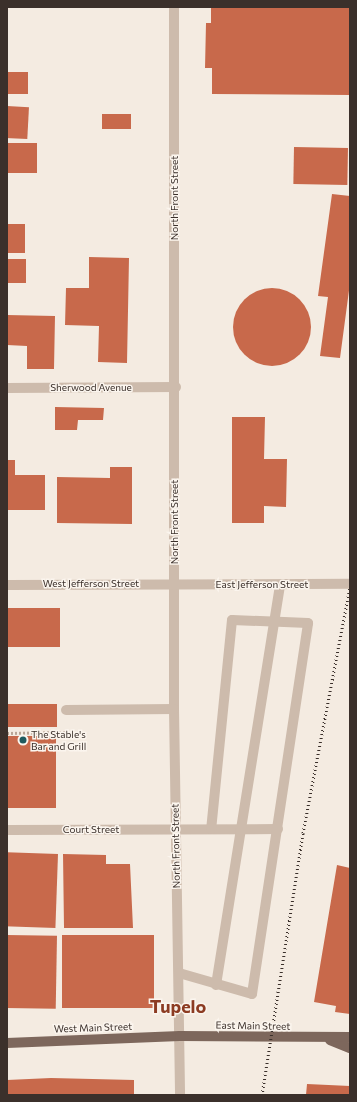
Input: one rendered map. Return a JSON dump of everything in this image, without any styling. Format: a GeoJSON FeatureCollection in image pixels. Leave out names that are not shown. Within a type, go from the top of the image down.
{"type":"FeatureCollection","features":[{"type":"Feature","properties":{"kind":"main road","name":"East Main Street"},"geometry":{"type":"LineString","coordinates":[[180,1036],[350,1038]]}},
{"type":"Feature","properties":{"kind":"main road","name":"West Main Street"},"geometry":{"type":"LineString","coordinates":[[7,1043],[180,1036]]}},
{"type":"Feature","properties":{"kind":"main road","name":"East Main Street"},"geometry":{"type":"LineString","coordinates":[[325,1038],[350,1048]]}},
{"type":"Feature","properties":{"kind":"street","name":"North Front Street"},"geometry":{"type":"LineString","coordinates":[[174,7],[176,387],[174,709],[180,1095]]}},
{"type":"Feature","properties":{"kind":"street","name":"Sherwood Avenue"},"geometry":{"type":"LineString","coordinates":[[7,388],[176,387]]}},
{"type":"Feature","properties":{"kind":"street","name":"West Jefferson Street"},"geometry":{"type":"LineString","coordinates":[[7,585],[175,584]]}},
{"type":"Feature","properties":{"kind":"street","name":"East Jefferson Street"},"geometry":{"type":"LineString","coordinates":[[175,584],[350,584]]}},
{"type":"Feature","properties":{"kind":"street"},"geometry":{"type":"LineString","coordinates":[[216,984],[280,585]]}},
{"type":"Feature","properties":{"kind":"street"},"geometry":{"type":"LineString","coordinates":[[179,973],[252,994],[308,623],[232,620],[211,829]]}},
{"type":"Feature","properties":{"kind":"street"},"geometry":{"type":"LineString","coordinates":[[66,710],[174,709]]}},
{"type":"Feature","properties":{"kind":"street","name":"Court Street"},"geometry":{"type":"LineString","coordinates":[[7,830],[176,830],[278,828]]}},
{"type":"Feature","properties":{"kind":"path"},"geometry":{"type":"LineString","coordinates":[[7,733],[65,732]]}},
{"type":"Feature","properties":{"kind":"building"},"geometry":{"type":"Polygon","coordinates":[[[211,7],[350,7],[350,95],[212,94],[212,68],[205,68],[206,23],[211,23],[211,7]]]}},
{"type":"Feature","properties":{"kind":"building"},"geometry":{"type":"Polygon","coordinates":[[[7,72],[28,72],[28,94],[7,94],[7,72]]]}},
{"type":"Feature","properties":{"kind":"building"},"geometry":{"type":"Polygon","coordinates":[[[7,106],[29,107],[27,139],[7,138],[7,106]]]}},
{"type":"Feature","properties":{"kind":"building"},"geometry":{"type":"Polygon","coordinates":[[[102,114],[131,114],[131,129],[102,129],[102,114]]]}},
{"type":"Feature","properties":{"kind":"building"},"geometry":{"type":"Polygon","coordinates":[[[7,143],[37,143],[37,173],[7,173],[7,143]]]}},
{"type":"Feature","properties":{"kind":"building"},"geometry":{"type":"Polygon","coordinates":[[[294,147],[348,148],[347,185],[293,184],[294,147]]]}},
{"type":"Feature","properties":{"kind":"building"},"geometry":{"type":"Polygon","coordinates":[[[332,194],[350,196],[350,283],[340,358],[320,356],[328,297],[318,296],[332,194]]]}},
{"type":"Feature","properties":{"kind":"building"},"geometry":{"type":"Polygon","coordinates":[[[7,224],[25,224],[25,253],[7,253],[7,224]]]}},
{"type":"Feature","properties":{"kind":"building"},"geometry":{"type":"Polygon","coordinates":[[[89,257],[129,258],[127,363],[98,362],[99,326],[65,325],[66,288],[89,288],[89,257]]]}},
{"type":"Feature","properties":{"kind":"building"},"geometry":{"type":"Polygon","coordinates":[[[7,259],[26,259],[26,283],[7,283],[7,259]]]}},
{"type":"Feature","properties":{"kind":"building"},"geometry":{"type":"Polygon","coordinates":[[[272,288],[287,291],[294,295],[304,305],[308,312],[311,327],[308,342],[304,349],[294,359],[287,363],[272,366],[257,363],[250,359],[240,349],[236,342],[233,327],[236,312],[240,305],[250,295],[257,291],[272,288]]]}},
{"type":"Feature","properties":{"kind":"building"},"geometry":{"type":"Polygon","coordinates":[[[7,315],[55,316],[54,369],[27,369],[27,346],[7,345],[7,315]]]}},
{"type":"Feature","properties":{"kind":"building"},"geometry":{"type":"Polygon","coordinates":[[[55,407],[104,408],[103,420],[78,420],[77,430],[55,430],[55,407]]]}},
{"type":"Feature","properties":{"kind":"building"},"geometry":{"type":"Polygon","coordinates":[[[232,417],[265,417],[264,459],[287,459],[286,507],[264,506],[264,523],[232,523],[232,417]]]}},
{"type":"Feature","properties":{"kind":"building"},"geometry":{"type":"Polygon","coordinates":[[[7,460],[15,460],[15,475],[45,475],[45,510],[7,510],[7,460]]]}},
{"type":"Feature","properties":{"kind":"building"},"geometry":{"type":"Polygon","coordinates":[[[110,467],[132,467],[132,524],[57,523],[57,477],[110,478],[110,467]]]}},
{"type":"Feature","properties":{"kind":"building"},"geometry":{"type":"Polygon","coordinates":[[[7,608],[60,608],[60,647],[7,647],[7,608]]]}},
{"type":"Feature","properties":{"kind":"building"},"geometry":{"type":"Polygon","coordinates":[[[7,704],[57,704],[57,727],[7,727],[7,704]]]}},
{"type":"Feature","properties":{"kind":"building"},"geometry":{"type":"Polygon","coordinates":[[[7,736],[56,736],[56,808],[7,808],[7,736]]]}},
{"type":"Feature","properties":{"kind":"building"},"geometry":{"type":"Polygon","coordinates":[[[7,852],[58,854],[55,928],[7,926],[7,852]]]}},
{"type":"Feature","properties":{"kind":"building"},"geometry":{"type":"Polygon","coordinates":[[[63,854],[106,855],[106,864],[130,864],[133,928],[64,928],[63,854]]]}},
{"type":"Feature","properties":{"kind":"building"},"geometry":{"type":"Polygon","coordinates":[[[337,865],[350,868],[350,1014],[335,1012],[336,1006],[314,1002],[337,865]]]}},
{"type":"Feature","properties":{"kind":"building"},"geometry":{"type":"Polygon","coordinates":[[[7,935],[57,936],[56,1009],[7,1008],[7,935]]]}},
{"type":"Feature","properties":{"kind":"building"},"geometry":{"type":"Polygon","coordinates":[[[62,935],[154,935],[154,1008],[62,1008],[62,935]]]}},
{"type":"Feature","properties":{"kind":"building"},"geometry":{"type":"Polygon","coordinates":[[[51,1078],[134,1080],[134,1095],[7,1095],[7,1080],[51,1078]]]}},
{"type":"Feature","properties":{"kind":"building"},"geometry":{"type":"Polygon","coordinates":[[[307,1084],[350,1086],[350,1095],[306,1095],[307,1084]]]}},
{"type":"Feature","properties":{"kind":"railway"},"geometry":{"type":"LineString","coordinates":[[262,1095],[303,833],[350,587]]}},
{"type":"Feature","properties":{"kind":"place","name":"The Stable's Bar and Grill"},"geometry":{"type":"Point","coordinates":[23,740]}},
{"type":"Feature","properties":{"kind":"district","name":"Tupelo"},"geometry":{"type":"Point","coordinates":[178,1006]}}]}
